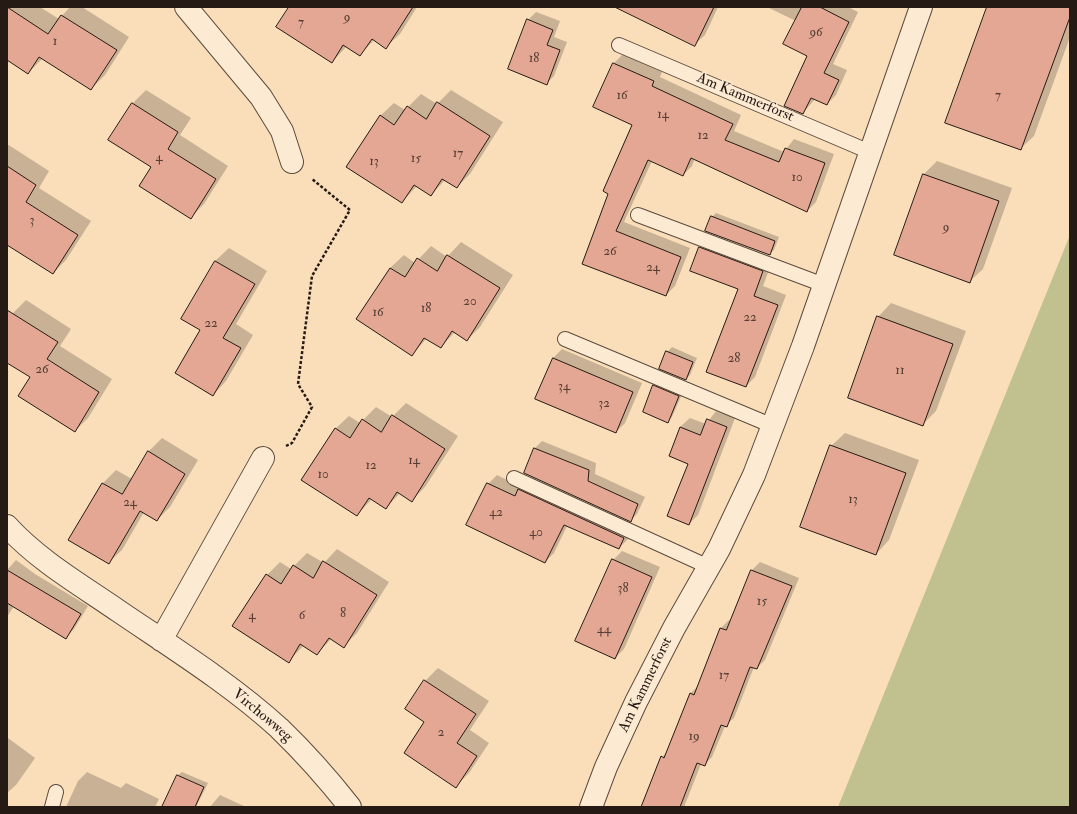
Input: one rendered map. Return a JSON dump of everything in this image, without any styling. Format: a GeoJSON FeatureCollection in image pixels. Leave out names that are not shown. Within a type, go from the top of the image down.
{"type":"FeatureCollection","features":[{"type":"Feature","properties":{"kind":"street"},"geometry":{"type":"LineString","coordinates":[[186,7],[261,96],[282,131],[292,162]]}},
{"type":"Feature","properties":{"kind":"street","name":"Am Kammerforst"},"geometry":{"type":"LineString","coordinates":[[591,807],[606,768],[636,702],[674,628],[709,567],[754,475],[824,285],[921,7]]}},
{"type":"Feature","properties":{"kind":"street"},"geometry":{"type":"LineString","coordinates":[[161,640],[263,458]]}},
{"type":"Feature","properties":{"kind":"street","name":"Virchowweg"},"geometry":{"type":"LineString","coordinates":[[7,526],[32,551],[234,692],[278,728],[325,775],[350,807]]}},
{"type":"Feature","properties":{"kind":"lane","name":"Am Kammerforst"},"geometry":{"type":"LineString","coordinates":[[619,45],[870,152]]}},
{"type":"Feature","properties":{"kind":"lane"},"geometry":{"type":"LineString","coordinates":[[638,215],[824,285]]}},
{"type":"Feature","properties":{"kind":"lane"},"geometry":{"type":"LineString","coordinates":[[565,339],[773,426]]}},
{"type":"Feature","properties":{"kind":"lane"},"geometry":{"type":"LineString","coordinates":[[514,478],[709,567]]}},
{"type":"Feature","properties":{"kind":"lane"},"geometry":{"type":"LineString","coordinates":[[52,807],[56,792]]}},
{"type":"Feature","properties":{"kind":"path"},"geometry":{"type":"LineString","coordinates":[[263,458],[292,443],[312,407],[298,384],[312,276],[350,210],[292,162]]}},
{"type":"Feature","properties":{"kind":"green space"},"geometry":{"type":"Polygon","coordinates":[[[1070,235],[1070,807],[838,807],[1070,235]]]}},
{"type":"Feature","properties":{"kind":"building"},"geometry":{"type":"Polygon","coordinates":[[[7,7],[48,34],[61,15],[117,50],[91,90],[39,57],[28,74],[7,60],[7,7]]]}},
{"type":"Feature","properties":{"kind":"building"},"geometry":{"type":"Polygon","coordinates":[[[289,7],[413,7],[386,49],[372,39],[360,56],[343,45],[332,63],[276,27],[289,7]]]}},
{"type":"Feature","properties":{"kind":"building"},"geometry":{"type":"Polygon","coordinates":[[[615,7],[714,7],[695,46],[615,7]]]}},
{"type":"Feature","properties":{"kind":"building"},"geometry":{"type":"Polygon","coordinates":[[[802,7],[820,7],[849,22],[824,73],[839,80],[827,105],[811,98],[803,114],[784,106],[807,56],[783,44],[802,7]]]}},
{"type":"Feature","properties":{"kind":"building"},"geometry":{"type":"Polygon","coordinates":[[[987,7],[1070,7],[1070,17],[1021,150],[945,123],[987,7]]]}},
{"type":"Feature","properties":{"kind":"building"},"geometry":{"type":"Polygon","coordinates":[[[527,19],[553,30],[547,45],[560,50],[547,85],[508,69],[527,19]]]}},
{"type":"Feature","properties":{"kind":"building"},"geometry":{"type":"Polygon","coordinates":[[[613,63],[654,81],[652,86],[733,124],[725,140],[779,162],[785,148],[825,163],[807,212],[691,158],[683,176],[648,160],[616,231],[681,257],[666,296],[582,264],[608,194],[603,191],[632,125],[593,107],[613,63]]]}},
{"type":"Feature","properties":{"kind":"building"},"geometry":{"type":"Polygon","coordinates":[[[437,102],[490,136],[457,188],[442,179],[431,196],[414,185],[402,203],[346,167],[380,115],[394,125],[407,106],[426,119],[437,102]]]}},
{"type":"Feature","properties":{"kind":"building"},"geometry":{"type":"Polygon","coordinates":[[[132,103],[178,132],[168,149],[216,179],[191,219],[139,186],[151,167],[108,140],[132,103]]]}},
{"type":"Feature","properties":{"kind":"building"},"geometry":{"type":"Polygon","coordinates":[[[7,166],[36,185],[26,202],[78,235],[53,274],[7,245],[7,166]]]}},
{"type":"Feature","properties":{"kind":"building"},"geometry":{"type":"Polygon","coordinates":[[[923,174],[999,201],[970,283],[894,255],[923,174]]]}},
{"type":"Feature","properties":{"kind":"building"},"geometry":{"type":"Polygon","coordinates":[[[711,216],[775,241],[770,255],[705,231],[711,216]]]}},
{"type":"Feature","properties":{"kind":"building"},"geometry":{"type":"Polygon","coordinates":[[[699,247],[763,271],[754,296],[778,305],[746,387],[706,372],[738,289],[690,271],[699,247]]]}},
{"type":"Feature","properties":{"kind":"building"},"geometry":{"type":"Polygon","coordinates":[[[447,255],[500,288],[467,341],[452,331],[441,348],[424,338],[412,356],[356,319],[390,268],[405,277],[417,258],[437,271],[447,255]]]}},
{"type":"Feature","properties":{"kind":"building"},"geometry":{"type":"Polygon","coordinates":[[[215,261],[255,284],[223,338],[241,348],[213,396],[175,373],[200,330],[181,319],[215,261]]]}},
{"type":"Feature","properties":{"kind":"building"},"geometry":{"type":"Polygon","coordinates":[[[7,310],[58,342],[47,359],[99,392],[75,432],[18,396],[30,377],[7,363],[7,310]]]}},
{"type":"Feature","properties":{"kind":"building"},"geometry":{"type":"Polygon","coordinates":[[[877,316],[953,344],[923,426],[848,398],[877,316]]]}},
{"type":"Feature","properties":{"kind":"building"},"geometry":{"type":"Polygon","coordinates":[[[666,351],[693,362],[686,380],[659,369],[666,351]]]}},
{"type":"Feature","properties":{"kind":"building"},"geometry":{"type":"Polygon","coordinates":[[[553,358],[633,392],[616,433],[535,399],[553,358]]]}},
{"type":"Feature","properties":{"kind":"building"},"geometry":{"type":"Polygon","coordinates":[[[653,385],[679,396],[668,423],[643,412],[653,385]]]}},
{"type":"Feature","properties":{"kind":"building"},"geometry":{"type":"Polygon","coordinates":[[[392,415],[445,449],[412,502],[397,492],[386,509],[369,498],[357,516],[301,480],[335,428],[350,438],[362,419],[381,432],[392,415]]]}},
{"type":"Feature","properties":{"kind":"building"},"geometry":{"type":"Polygon","coordinates":[[[707,419],[727,427],[689,525],[667,516],[688,464],[669,456],[680,427],[700,435],[707,419]]]}},
{"type":"Feature","properties":{"kind":"building"},"geometry":{"type":"Polygon","coordinates":[[[830,445],[906,473],[876,555],[800,527],[830,445]]]}},
{"type":"Feature","properties":{"kind":"building"},"geometry":{"type":"Polygon","coordinates":[[[534,448],[589,470],[588,481],[638,504],[631,522],[524,473],[534,448]]]}},
{"type":"Feature","properties":{"kind":"building"},"geometry":{"type":"Polygon","coordinates":[[[148,451],[185,474],[157,521],[140,511],[109,564],[68,540],[102,483],[122,494],[148,451]]]}},
{"type":"Feature","properties":{"kind":"building"},"geometry":{"type":"Polygon","coordinates":[[[487,483],[515,496],[518,489],[624,538],[619,549],[564,525],[545,563],[466,525],[487,483]]]}},
{"type":"Feature","properties":{"kind":"building"},"geometry":{"type":"Polygon","coordinates":[[[612,559],[652,577],[615,659],[575,641],[612,559]]]}},
{"type":"Feature","properties":{"kind":"building"},"geometry":{"type":"Polygon","coordinates":[[[323,561],[377,595],[344,648],[329,638],[317,655],[300,644],[289,663],[232,626],[266,574],[281,584],[293,565],[313,578],[323,561]]]}},
{"type":"Feature","properties":{"kind":"building"},"geometry":{"type":"Polygon","coordinates":[[[7,570],[81,614],[66,639],[7,603],[7,570]]]}},
{"type":"Feature","properties":{"kind":"building"},"geometry":{"type":"Polygon","coordinates":[[[751,570],[792,586],[757,669],[750,667],[727,727],[721,725],[705,766],[697,763],[680,807],[641,807],[661,756],[664,758],[690,693],[694,695],[720,628],[726,630],[751,570]]]}},
{"type":"Feature","properties":{"kind":"building"},"geometry":{"type":"Polygon","coordinates":[[[424,680],[476,714],[457,743],[477,756],[456,788],[404,753],[424,722],[405,709],[424,680]]]}},
{"type":"Feature","properties":{"kind":"building"},"geometry":{"type":"Polygon","coordinates":[[[177,775],[204,787],[195,807],[162,807],[177,775]]]}}]}
